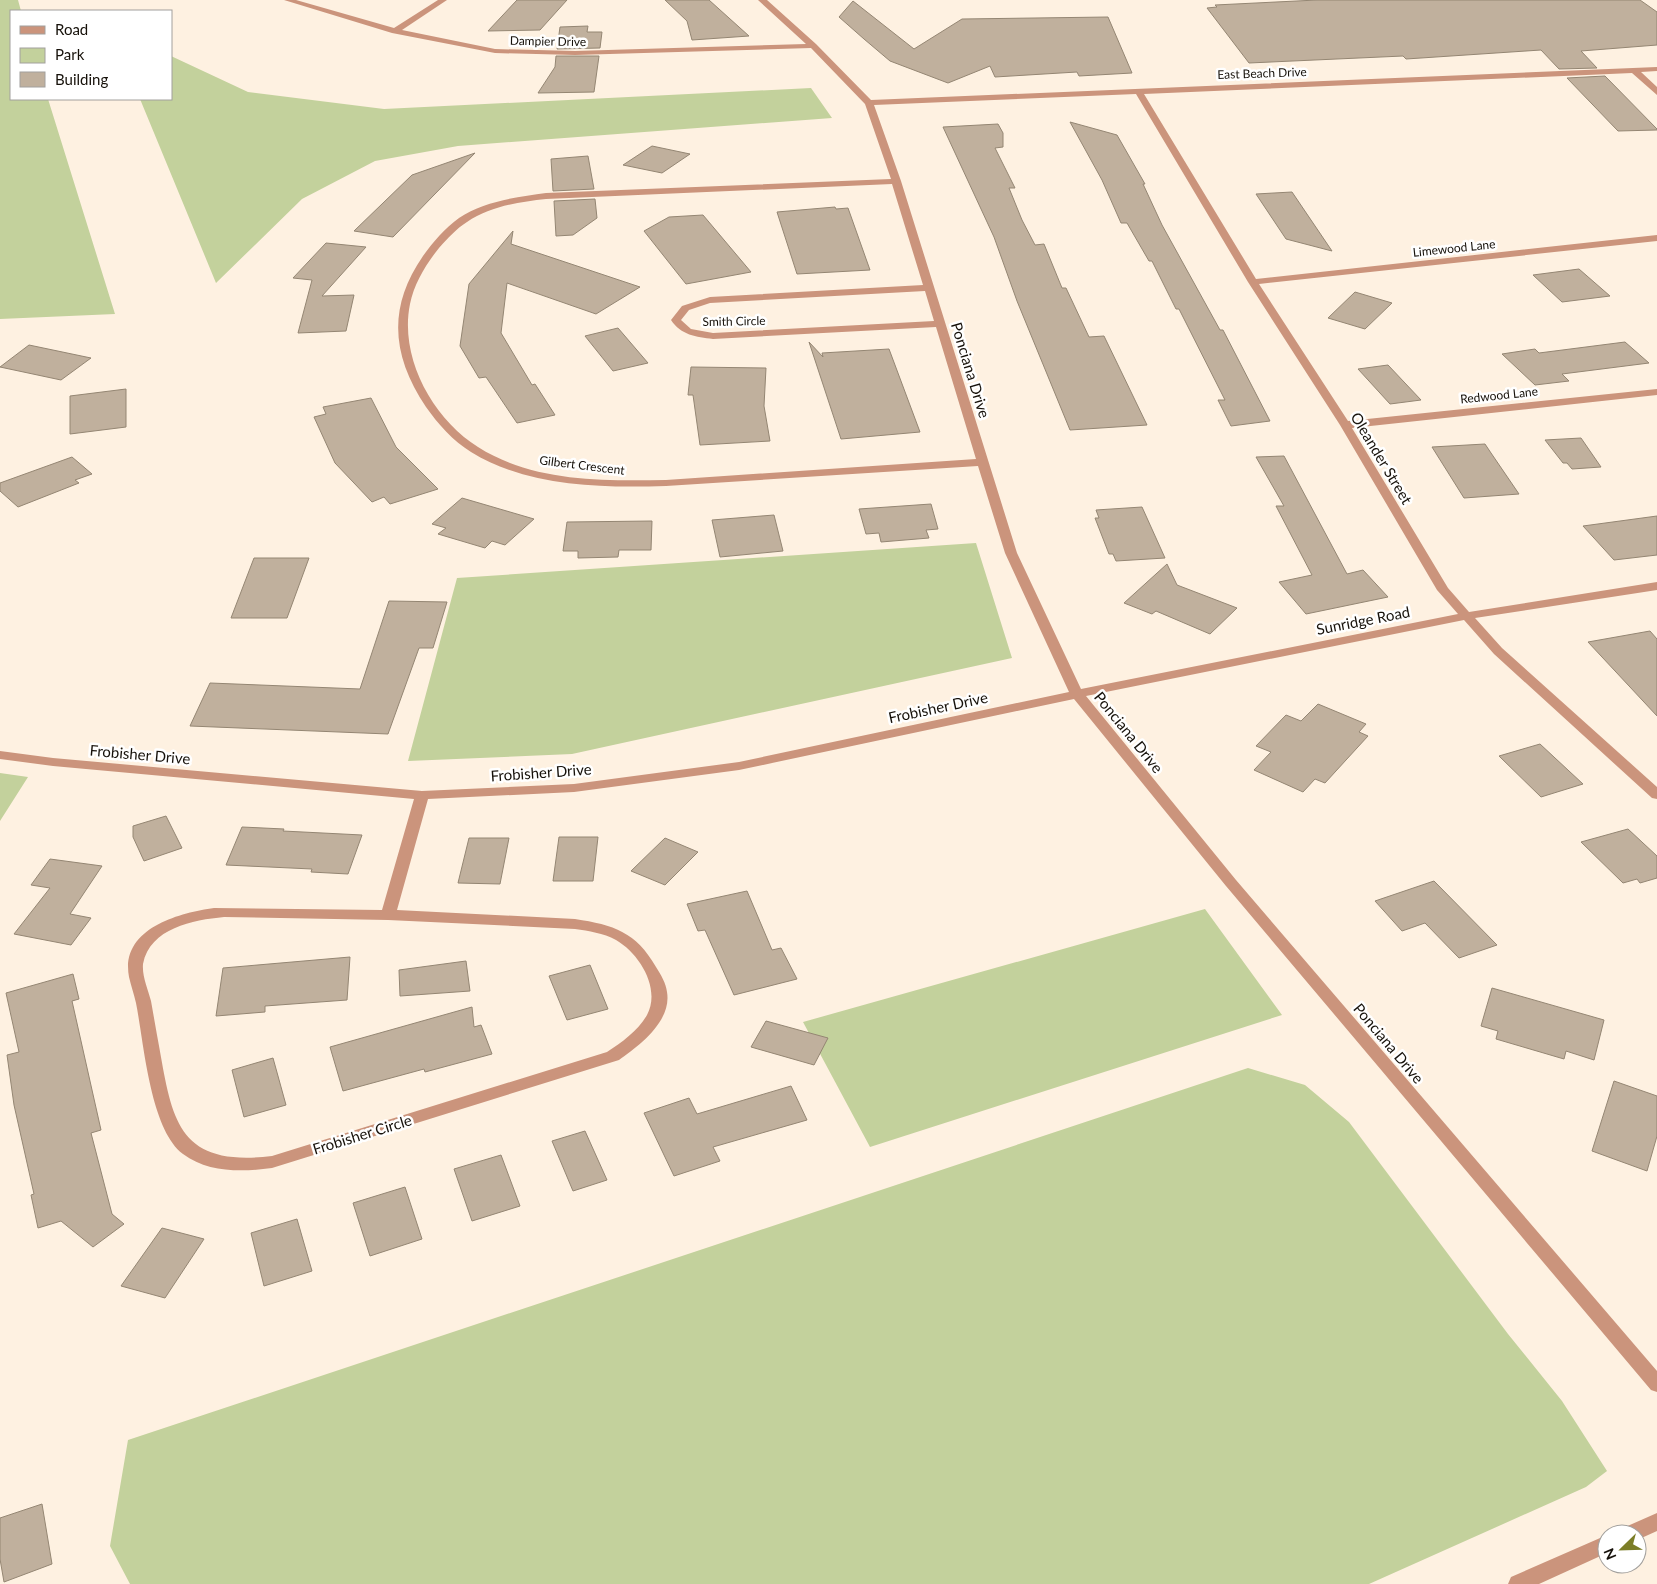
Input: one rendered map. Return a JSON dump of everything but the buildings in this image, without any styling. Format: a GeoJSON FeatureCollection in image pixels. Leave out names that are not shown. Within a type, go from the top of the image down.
{"type":"FeatureCollection","features":[{"type":"Feature","properties":{"kind":"street","name":"Dampier Drive"},"geometry":{"type":"LineString","coordinates":[[288,0],[395,31],[495,51],[575,53],[813,46]]}},
{"type":"Feature","properties":{"kind":"street"},"geometry":{"type":"LineString","coordinates":[[395,31],[443,0]]}},
{"type":"Feature","properties":{"kind":"street","name":"Ponciana Drive"},"geometry":{"type":"LineString","coordinates":[[762,0],[813,46],[869,103],[896,181],[1011,553],[1077,694],[1231,883],[1657,1384]]}},
{"type":"Feature","properties":{"kind":"street","name":"East Beach Drive"},"geometry":{"type":"LineString","coordinates":[[869,103],[1657,69]]}},
{"type":"Feature","properties":{"kind":"street"},"geometry":{"type":"LineString","coordinates":[[1634,70],[1657,92]]}},
{"type":"Feature","properties":{"kind":"street","name":"Oleander Street"},"geometry":{"type":"LineString","coordinates":[[1138,91],[1254,282],[1345,424],[1444,590],[1498,651],[1657,795]]}},
{"type":"Feature","properties":{"kind":"street","name":"Gilbert Crescent"},"geometry":{"type":"LineString","coordinates":[[896,181],[546,196],[511,201],[487,208],[468,216],[450,231],[425,260],[415,277],[403,312],[402,330],[406,360],[428,403],[440,420],[457,436],[476,450],[504,464],[530,472],[563,478],[634,484],[666,483],[982,462]]}},
{"type":"Feature","properties":{"kind":"street","name":"Limewood Lane"},"geometry":{"type":"LineString","coordinates":[[1254,282],[1657,238]]}},
{"type":"Feature","properties":{"kind":"street","name":"Smith Circle"},"geometry":{"type":"LineString","coordinates":[[929,288],[710,300],[685,307],[678,313],[676,320],[688,332],[712,336],[940,324]]}},
{"type":"Feature","properties":{"kind":"street","name":"Redwood Lane"},"geometry":{"type":"LineString","coordinates":[[1345,424],[1657,392]]}},
{"type":"Feature","properties":{"kind":"street","name":"Sunridge Road"},"geometry":{"type":"LineString","coordinates":[[1077,694],[1467,616],[1657,586]]}},
{"type":"Feature","properties":{"kind":"street","name":"Frobisher Drive"},"geometry":{"type":"LineString","coordinates":[[0,755],[53,762],[422,796],[574,788],[740,766],[1077,694]]}},
{"type":"Feature","properties":{"kind":"street"},"geometry":{"type":"LineString","coordinates":[[388,915],[422,796]]}},
{"type":"Feature","properties":{"kind":"street","name":"Frobisher Circle"},"geometry":{"type":"LineString","coordinates":[[224,912],[388,915],[575,924],[616,934],[633,945],[655,978],[660,997],[654,1015],[643,1032],[628,1047],[613,1056],[272,1162],[246,1166],[228,1164],[210,1160],[190,1150],[175,1133],[163,1100],[135,965],[145,942],[172,924],[204,914],[224,912]]}},
{"type":"Feature","properties":{"kind":"street"},"geometry":{"type":"LineString","coordinates":[[1518,1584],[1597,1548]]}},
{"type":"Feature","properties":{"kind":"green space"},"geometry":{"type":"Polygon","coordinates":[[[0,0],[18,0],[21,10],[10,10],[10,100],[48,100],[115,314],[0,319],[0,0]]]}},
{"type":"Feature","properties":{"kind":"green space"},"geometry":{"type":"Polygon","coordinates":[[[172,56],[248,92],[384,109],[811,88],[832,118],[458,146],[375,161],[302,199],[216,283],[140,100],[172,100],[172,56]]]}},
{"type":"Feature","properties":{"kind":"green space"},"geometry":{"type":"Polygon","coordinates":[[[976,543],[1012,658],[572,754],[408,761],[457,578],[976,543]]]}},
{"type":"Feature","properties":{"kind":"green space"},"geometry":{"type":"Polygon","coordinates":[[[0,773],[28,777],[0,821],[0,773]]]}},
{"type":"Feature","properties":{"kind":"green space"},"geometry":{"type":"Polygon","coordinates":[[[1205,909],[1282,1015],[870,1147],[803,1022],[1205,909]]]}},
{"type":"Feature","properties":{"kind":"green space"},"geometry":{"type":"Polygon","coordinates":[[[1248,1068],[1305,1085],[1349,1122],[1508,1334],[1562,1401],[1607,1471],[1586,1487],[1369,1584],[130,1584],[110,1546],[128,1440],[1248,1068]]]}}]}
